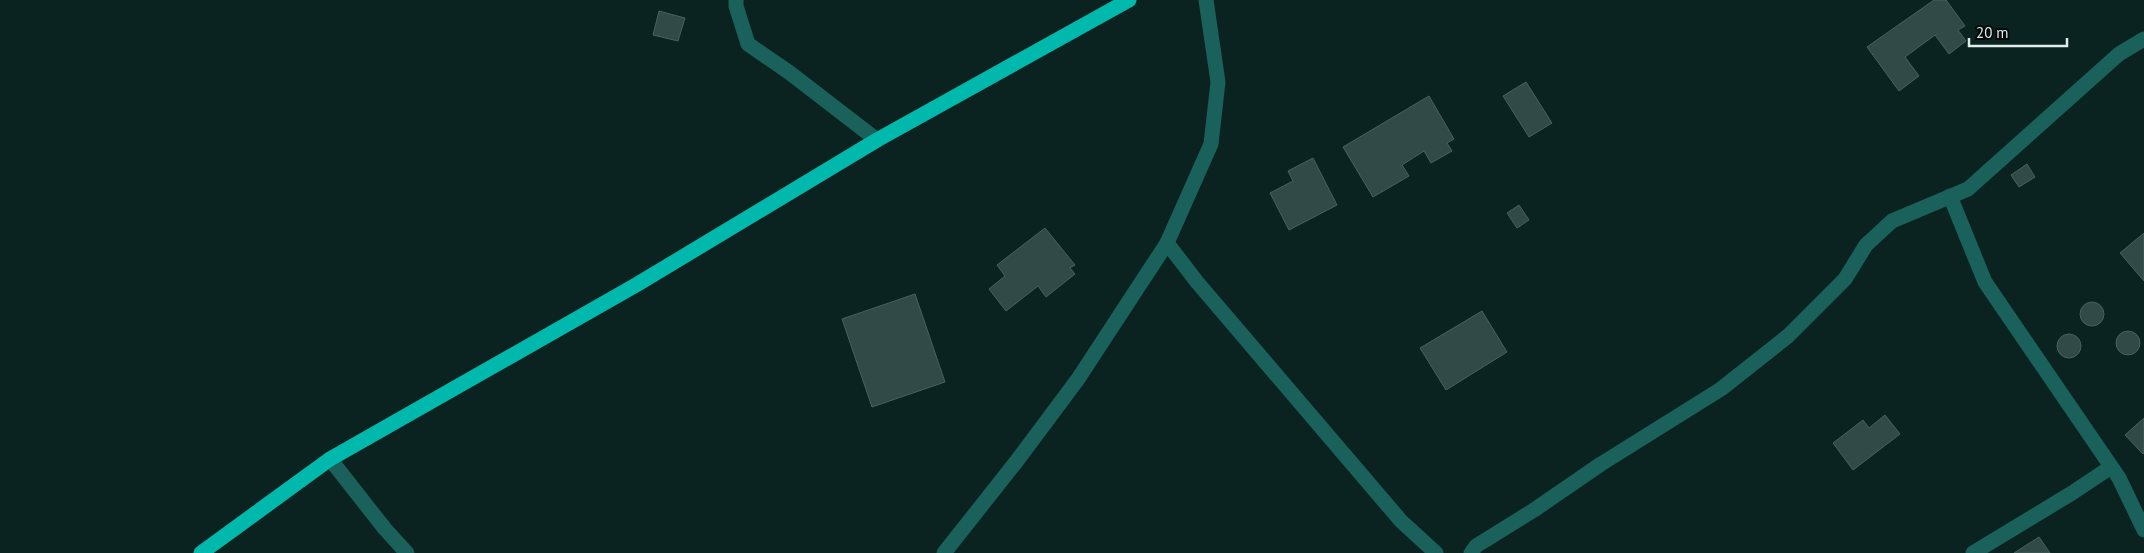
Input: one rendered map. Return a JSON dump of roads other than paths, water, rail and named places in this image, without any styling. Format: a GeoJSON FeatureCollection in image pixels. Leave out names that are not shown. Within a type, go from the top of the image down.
{"type":"FeatureCollection","features":[{"type":"Feature","properties":{"kind":"highway"},"geometry":{"type":"LineString","coordinates":[[201,553],[330,459],[636,286],[877,140],[1129,0]]}},
{"type":"Feature","properties":{"kind":"street"},"geometry":{"type":"LineString","coordinates":[[736,0],[736,6],[748,44],[790,73],[877,140]]}},
{"type":"Feature","properties":{"kind":"street"},"geometry":{"type":"LineString","coordinates":[[944,553],[1016,462],[1078,379],[1167,243],[1211,144],[1218,82],[1206,0]]}},
{"type":"Feature","properties":{"kind":"street"},"geometry":{"type":"LineString","coordinates":[[1471,553],[1476,546],[1534,510],[1600,464],[1721,389],[1788,336],[1845,279],[1866,245],[1892,221],[1968,189],[2119,54],[2144,39]]}},
{"type":"Feature","properties":{"kind":"street"},"geometry":{"type":"LineString","coordinates":[[1950,196],[1985,282],[2119,478],[2144,530]]}},
{"type":"Feature","properties":{"kind":"street"},"geometry":{"type":"LineString","coordinates":[[1167,243],[1197,282],[1401,521],[1436,553]]}},
{"type":"Feature","properties":{"kind":"street"},"geometry":{"type":"LineString","coordinates":[[330,459],[406,553]]}},
{"type":"Feature","properties":{"kind":"street"},"geometry":{"type":"LineString","coordinates":[[1973,553],[2111,467]]}}]}
